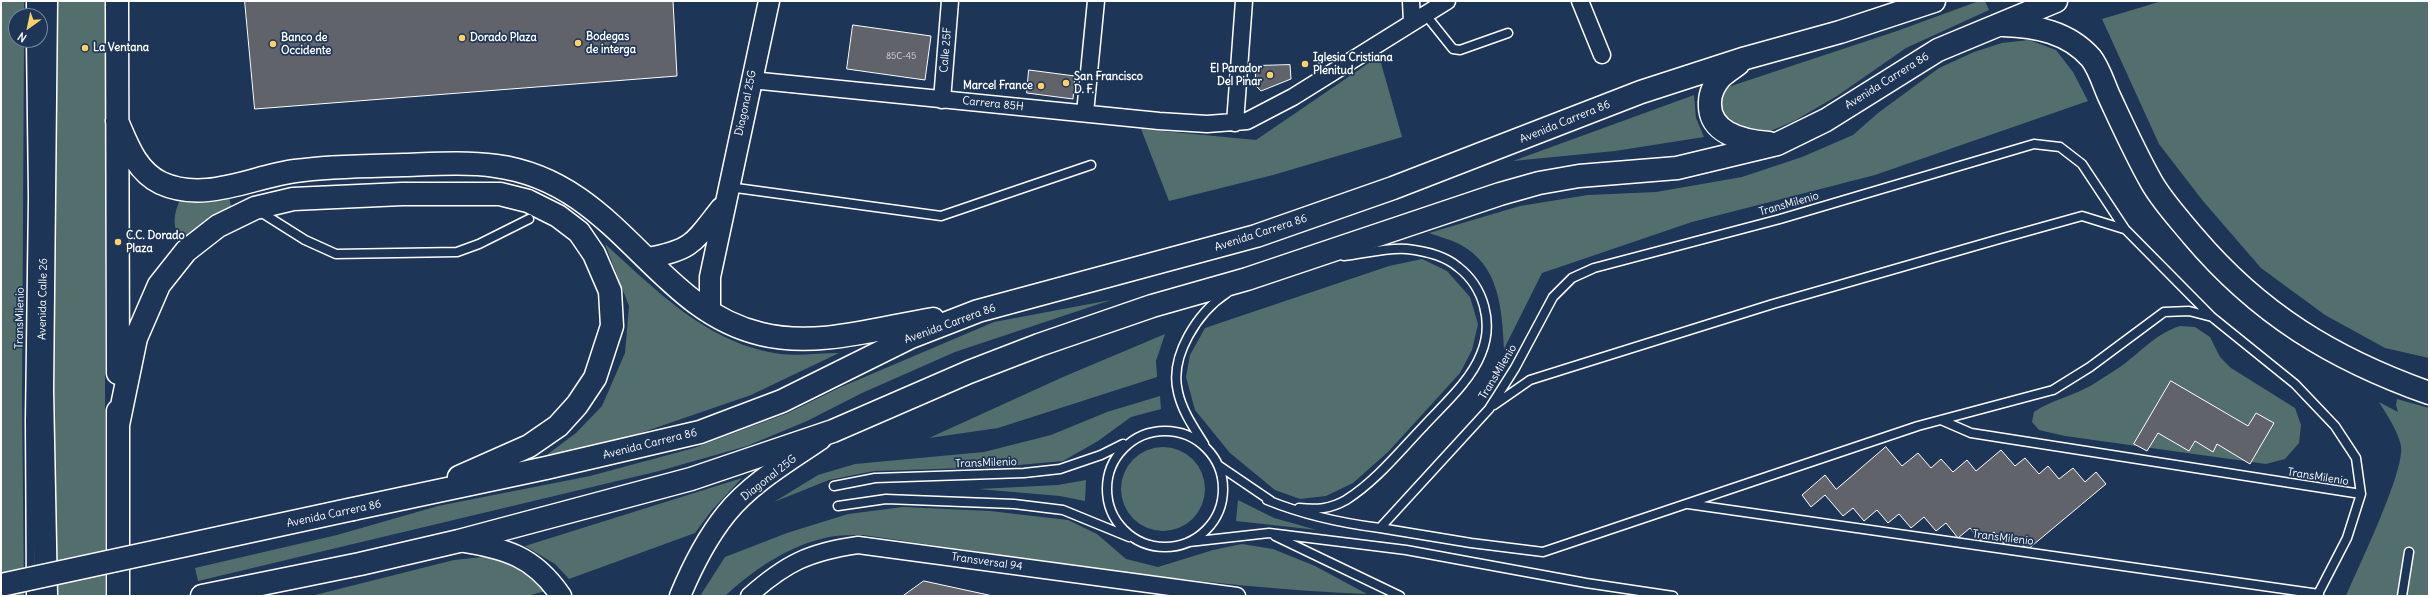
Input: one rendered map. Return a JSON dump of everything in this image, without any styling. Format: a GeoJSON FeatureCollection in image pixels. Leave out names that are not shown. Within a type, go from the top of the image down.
{"type":"FeatureCollection","features":[{"type":"Feature","properties":{"kind":"main road","name":"Avenida Calle 26"},"geometry":{"type":"LineString","coordinates":[[46,1],[42,382],[46,596]]}},
{"type":"Feature","properties":{"kind":"main road"},"geometry":{"type":"LineString","coordinates":[[117,1],[118,593]]}},
{"type":"Feature","properties":{"kind":"main road","name":"Avenida Carrera 86"},"geometry":{"type":"LineString","coordinates":[[1,585],[413,497],[658,443],[700,432],[782,401],[911,338],[978,311],[1256,236],[1393,188],[1641,92],[1746,58],[1840,32],[1934,1]]}},
{"type":"Feature","properties":{"kind":"main road","name":"Avenida Carrera 86"},"geometry":{"type":"LineString","coordinates":[[202,596],[360,564],[459,541],[691,479],[833,431],[969,372],[1039,345],[1152,306],[1247,279],[1444,211],[1540,183],[1579,176],[1677,168],[1777,144],[1826,120],[1926,56],[1996,24],[2056,1]]}},
{"type":"Feature","properties":{"kind":"main road"},"geometry":{"type":"LineString","coordinates":[[1996,24],[2029,25],[2045,30],[2061,36],[2092,60],[2137,156],[2154,185],[2172,211],[2211,257],[2249,294],[2319,344],[2373,370],[2429,392]]}},
{"type":"Feature","properties":{"kind":"main road"},"geometry":{"type":"LineString","coordinates":[[1746,58],[1720,78],[1711,94],[1710,114],[1715,124],[1732,135],[1748,140],[1777,144]]}},
{"type":"Feature","properties":{"kind":"main road"},"geometry":{"type":"LineString","coordinates":[[117,121],[132,154],[147,173],[159,182],[192,192],[292,171],[331,167],[474,163],[533,173],[554,182],[590,205],[691,299],[710,312],[738,327],[761,334],[805,339],[978,311]]}},
{"type":"Feature","properties":{"kind":"main road"},"geometry":{"type":"LineString","coordinates":[[118,425],[136,338],[159,285],[178,260],[196,243],[218,226],[255,208],[293,199],[402,194],[500,194],[528,201],[558,216],[579,232],[594,254],[610,291],[612,326],[595,378],[577,405],[558,426],[529,446],[413,497]]}},
{"type":"Feature","properties":{"kind":"street","name":"Diagonal 25G"},"geometry":{"type":"LineString","coordinates":[[710,312],[710,277],[726,195],[769,1]]}},
{"type":"Feature","properties":{"kind":"street","name":"Calle 25F"},"geometry":{"type":"LineString","coordinates":[[942,100],[950,1]]}},
{"type":"Feature","properties":{"kind":"street"},"geometry":{"type":"LineString","coordinates":[[1085,113],[1096,1]]}},
{"type":"Feature","properties":{"kind":"street"},"geometry":{"type":"LineString","coordinates":[[1235,123],[1244,1]]}},
{"type":"Feature","properties":{"kind":"street"},"geometry":{"type":"LineString","coordinates":[[1411,1],[1418,18]]}},
{"type":"Feature","properties":{"kind":"street","name":"Carrera 85H"},"geometry":{"type":"LineString","coordinates":[[751,80],[942,100],[1207,124],[1235,123],[1259,116],[1293,97],[1447,1]]}},
{"type":"Feature","properties":{"kind":"street"},"geometry":{"type":"LineString","coordinates":[[1580,1],[1602,55]]}},
{"type":"Feature","properties":{"kind":"street","name":"Diagonal 25G"},"geometry":{"type":"LineString","coordinates":[[648,258],[675,254],[697,240],[726,195]]}},
{"type":"Feature","properties":{"kind":"street","name":"Diagonal 25G"},"geometry":{"type":"LineString","coordinates":[[680,596],[699,554],[726,513],[765,478],[833,431]]}},
{"type":"Feature","properties":{"kind":"street"},"geometry":{"type":"LineString","coordinates":[[459,541],[492,547],[519,556],[542,570],[561,596]]}},
{"type":"Feature","properties":{"kind":"street","name":"Transversal 94"},"geometry":{"type":"LineString","coordinates":[[749,596],[771,576],[805,556],[828,549],[858,545],[1183,592],[1237,596]]}},
{"type":"Feature","properties":{"kind":"lane"},"geometry":{"type":"LineString","coordinates":[[1418,18],[1453,49],[1460,50],[1508,33]]}},
{"type":"Feature","properties":{"kind":"lane","name":"TransMilenio"},"geometry":{"type":"LineString","coordinates":[[31,48],[33,197],[30,420],[31,596]]}},
{"type":"Feature","properties":{"kind":"lane","name":"TransMilenio"},"geometry":{"type":"LineString","coordinates":[[1489,409],[1554,297],[1572,278],[1594,268],[1780,219],[2034,144],[2060,147],[2082,164],[2125,229],[2212,317],[2295,384],[2335,426],[2356,458],[2361,494],[2347,538],[2318,595],[1685,504]]}},
{"type":"Feature","properties":{"kind":"lane"},"geometry":{"type":"LineString","coordinates":[[726,195],[941,216],[1091,166]]}},
{"type":"Feature","properties":{"kind":"lane"},"geometry":{"type":"LineString","coordinates":[[255,208],[306,240],[336,254],[457,252],[479,244],[529,219]]}},
{"type":"Feature","properties":{"kind":"lane","name":"TransMilenio"},"geometry":{"type":"LineString","coordinates":[[1380,528],[1489,409],[1512,391],[1530,380],[1773,304],[2082,216],[2125,229]]}},
{"type":"Feature","properties":{"kind":"lane","name":"TransMilenio"},"geometry":{"type":"LineString","coordinates":[[1267,500],[1295,508],[1320,510],[1345,500],[1376,477],[1463,384],[1482,354],[1487,328],[1485,303],[1472,282],[1458,267],[1435,254],[1405,249],[1299,261]]}},
{"type":"Feature","properties":{"kind":"lane"},"geometry":{"type":"LineString","coordinates":[[1189,542],[1204,532],[1216,518],[1222,501],[1223,482],[1218,465],[1189,419],[1178,392],[1180,355],[1197,323],[1216,300],[1247,279]]}},
{"type":"Feature","properties":{"kind":"lane","name":"TransMilenio"},"geometry":{"type":"LineString","coordinates":[[1218,465],[1267,500],[1292,510],[1319,518],[1471,543],[1543,552],[1941,420],[2053,390],[2090,367],[2164,312],[2189,311],[2212,317]]}},
{"type":"Feature","properties":{"kind":"lane","name":"TransMilenio"},"geometry":{"type":"LineString","coordinates":[[1941,420],[1971,434],[2361,494]]}},
{"type":"Feature","properties":{"kind":"lane"},"geometry":{"type":"LineString","coordinates":[[1135,539],[1120,527],[1110,510],[1106,490],[1109,470],[1118,453],[1133,440],[1152,432],[1172,431],[1192,437],[1208,449]]}},
{"type":"Feature","properties":{"kind":"lane","name":"TransMilenio"},"geometry":{"type":"LineString","coordinates":[[834,486],[875,478],[1024,473],[1060,469],[1101,455],[1133,440]]}},
{"type":"Feature","properties":{"kind":"lane"},"geometry":{"type":"LineString","coordinates":[[838,506],[886,499],[1014,504],[1062,510],[1152,546],[1171,547],[1189,542],[1269,533],[1406,550],[1586,584],[1673,596]]}},
{"type":"Feature","properties":{"kind":"lane"},"geometry":{"type":"LineString","coordinates":[[1269,533],[1400,596]]}},
{"type":"Feature","properties":{"kind":"lane"},"geometry":{"type":"LineString","coordinates":[[2402,596],[2408,552]]}},
{"type":"Feature","properties":{"kind":"green space"},"geometry":{"type":"Polygon","coordinates":[[[1,1],[24,1],[24,8],[8,8],[8,48],[24,48],[22,401],[24,596],[1,596],[1,1]]]}},
{"type":"Feature","properties":{"kind":"green space"},"geometry":{"type":"Polygon","coordinates":[[[54,1],[109,1],[105,226],[105,596],[53,596],[51,541],[54,1]]]}},
{"type":"Feature","properties":{"kind":"green space"},"geometry":{"type":"Polygon","coordinates":[[[1979,1],[1985,1],[1989,10],[1906,48],[1837,96],[1794,121],[1766,133],[1747,133],[1723,118],[1719,98],[1728,87],[1897,31],[1979,1]]]}},
{"type":"Feature","properties":{"kind":"green space"},"geometry":{"type":"Polygon","coordinates":[[[2162,1],[2429,1],[2429,358],[2385,348],[2325,315],[2261,268],[2203,201],[2159,144],[2102,19],[2162,1]]]}},
{"type":"Feature","properties":{"kind":"green space"},"geometry":{"type":"Polygon","coordinates":[[[2029,40],[2056,50],[2073,72],[2088,101],[1875,175],[1692,222],[1542,273],[1504,349],[1500,305],[1491,277],[1484,265],[1474,254],[1461,245],[1429,233],[1520,206],[1588,195],[1656,192],[1742,177],[1802,157],[1853,135],[1878,113],[1939,68],[1974,52],[2002,43],[2029,40]]]}},
{"type":"Feature","properties":{"kind":"green space"},"geometry":{"type":"Polygon","coordinates":[[[1379,56],[1402,137],[1273,175],[1169,201],[1141,129],[1256,140],[1379,56]]]}},
{"type":"Feature","properties":{"kind":"green space"},"geometry":{"type":"Polygon","coordinates":[[[1694,95],[1696,118],[1704,137],[1615,151],[1513,161],[1694,95]]]}},
{"type":"Feature","properties":{"kind":"green space"},"geometry":{"type":"Polygon","coordinates":[[[229,197],[231,206],[217,213],[182,239],[176,230],[175,225],[176,210],[180,200],[211,202],[229,197]]]}},
{"type":"Feature","properties":{"kind":"green space"},"geometry":{"type":"Polygon","coordinates":[[[605,244],[664,297],[685,313],[730,339],[755,349],[788,355],[839,353],[751,395],[629,437],[544,457],[576,433],[602,406],[625,353],[629,306],[605,244]]]}},
{"type":"Feature","properties":{"kind":"green space"},"geometry":{"type":"Polygon","coordinates":[[[1422,259],[1447,271],[1470,297],[1478,324],[1472,350],[1460,373],[1388,452],[1353,483],[1326,496],[1300,499],[1275,490],[1230,453],[1195,410],[1186,377],[1190,355],[1205,328],[1389,266],[1422,259]]]}},
{"type":"Feature","properties":{"kind":"green space"},"geometry":{"type":"Polygon","coordinates":[[[1111,300],[955,352],[862,393],[807,421],[747,446],[659,471],[198,581],[195,568],[337,535],[438,506],[590,476],[694,448],[788,413],[841,387],[994,322],[1111,300]]]}},
{"type":"Feature","properties":{"kind":"green space"},"geometry":{"type":"Polygon","coordinates":[[[2180,326],[2195,327],[2210,337],[2220,357],[2231,368],[2295,408],[2301,425],[2299,443],[2285,459],[2266,464],[2065,436],[2039,430],[2032,422],[2034,412],[2048,404],[2092,385],[2120,367],[2163,334],[2180,326]]]}},
{"type":"Feature","properties":{"kind":"green space"},"geometry":{"type":"Polygon","coordinates":[[[1165,334],[1156,361],[1157,377],[998,428],[929,438],[1063,377],[1165,334]]]}},
{"type":"Feature","properties":{"kind":"green space"},"geometry":{"type":"Polygon","coordinates":[[[1160,396],[1161,409],[1131,417],[1098,441],[1063,461],[997,467],[874,471],[829,480],[774,502],[818,475],[855,464],[984,452],[1051,435],[1107,412],[1160,396]]]}},
{"type":"Feature","properties":{"kind":"green space"},"geometry":{"type":"Polygon","coordinates":[[[2397,399],[2429,408],[2429,596],[2346,596],[2380,520],[2396,476],[2400,458],[2400,440],[2379,402],[2398,412],[2396,405],[2397,399]]]}},
{"type":"Feature","properties":{"kind":"green space"},"geometry":{"type":"Polygon","coordinates":[[[1163,447],[1179,450],[1193,459],[1202,473],[1205,489],[1202,505],[1193,519],[1179,528],[1163,531],[1147,528],[1133,519],[1124,505],[1121,489],[1124,473],[1133,459],[1147,450],[1163,447]]]}},
{"type":"Feature","properties":{"kind":"green space"},"geometry":{"type":"Polygon","coordinates":[[[742,478],[712,510],[695,533],[569,579],[555,564],[525,546],[742,478]]]}},
{"type":"Feature","properties":{"kind":"green space"},"geometry":{"type":"Polygon","coordinates":[[[1086,480],[1085,501],[1060,496],[978,489],[1058,485],[1086,480]]]}},
{"type":"Feature","properties":{"kind":"green space"},"geometry":{"type":"Polygon","coordinates":[[[1238,500],[1274,518],[1317,530],[1236,521],[1238,500]]]}},
{"type":"Feature","properties":{"kind":"green space"},"geometry":{"type":"Polygon","coordinates":[[[903,507],[990,511],[1068,520],[1097,534],[1126,559],[1158,567],[1213,550],[1242,544],[1273,549],[1315,566],[1367,594],[1178,579],[863,535],[842,535],[829,537],[800,546],[773,559],[736,586],[725,596],[700,596],[725,557],[787,533],[848,514],[903,507]]]}},
{"type":"Feature","properties":{"kind":"green space"},"geometry":{"type":"Polygon","coordinates":[[[483,557],[502,560],[518,567],[546,591],[527,596],[311,596],[454,560],[483,557]]]}},
{"type":"Feature","properties":{"kind":"building","name":"Dorado Plaza"},"geometry":{"type":"Polygon","coordinates":[[[245,1],[673,1],[677,76],[255,109],[245,1]]]}},
{"type":"Feature","properties":{"kind":"building"},"geometry":{"type":"Polygon","coordinates":[[[853,25],[931,36],[925,80],[847,69],[853,25]]]}},
{"type":"Feature","properties":{"kind":"building"},"geometry":{"type":"Polygon","coordinates":[[[1290,65],[1291,79],[1261,91],[1256,86],[1255,66],[1290,65]]]}},
{"type":"Feature","properties":{"kind":"building"},"geometry":{"type":"Polygon","coordinates":[[[1029,70],[1075,76],[1073,99],[1027,93],[1029,70]]]}},
{"type":"Feature","properties":{"kind":"building"},"geometry":{"type":"Polygon","coordinates":[[[2171,381],[2248,426],[2256,413],[2274,423],[2250,464],[2217,444],[2213,452],[2195,441],[2189,451],[2158,433],[2147,451],[2134,444],[2171,381]]]}},
{"type":"Feature","properties":{"kind":"building"},"geometry":{"type":"Polygon","coordinates":[[[1886,447],[1902,466],[1918,453],[1931,468],[1941,459],[1953,472],[1967,460],[1976,471],[2001,450],[2015,466],[2025,458],[2039,474],[2048,466],[2059,479],[2073,468],[2085,482],[2096,472],[2106,484],[2027,550],[2016,537],[2006,546],[1994,532],[1982,542],[1970,528],[1958,538],[1946,523],[1936,531],[1924,517],[1911,528],[1899,514],[1888,523],[1877,510],[1864,521],[1853,508],[1843,516],[1825,495],[1811,507],[1802,495],[1825,475],[1836,489],[1886,447]]]}},
{"type":"Feature","properties":{"kind":"building"},"geometry":{"type":"Polygon","coordinates":[[[924,581],[993,596],[903,596],[924,581]]]}},
{"type":"Feature","properties":{"kind":"place","name":"Dorado Plaza"},"geometry":{"type":"Point","coordinates":[462,38]}},
{"type":"Feature","properties":{"kind":"place","name":"Bodegas de interga"},"geometry":{"type":"Point","coordinates":[578,43]}},
{"type":"Feature","properties":{"kind":"place","name":"Banco de Occidente"},"geometry":{"type":"Point","coordinates":[273,44]}},
{"type":"Feature","properties":{"kind":"place","name":"La Ventana"},"geometry":{"type":"Point","coordinates":[85,48]}},
{"type":"Feature","properties":{"kind":"place","name":"Iglesia Cristiana Plenitud"},"geometry":{"type":"Point","coordinates":[1305,64]}},
{"type":"Feature","properties":{"kind":"place","name":"El Parador Del Pinar"},"geometry":{"type":"Point","coordinates":[1270,75]}},
{"type":"Feature","properties":{"kind":"place","name":"San Francisco D. F."},"geometry":{"type":"Point","coordinates":[1066,83]}},
{"type":"Feature","properties":{"kind":"place","name":"Marcel France"},"geometry":{"type":"Point","coordinates":[1041,86]}},
{"type":"Feature","properties":{"kind":"place","name":"C.C. Dorado Plaza"},"geometry":{"type":"Point","coordinates":[118,242]}}]}
